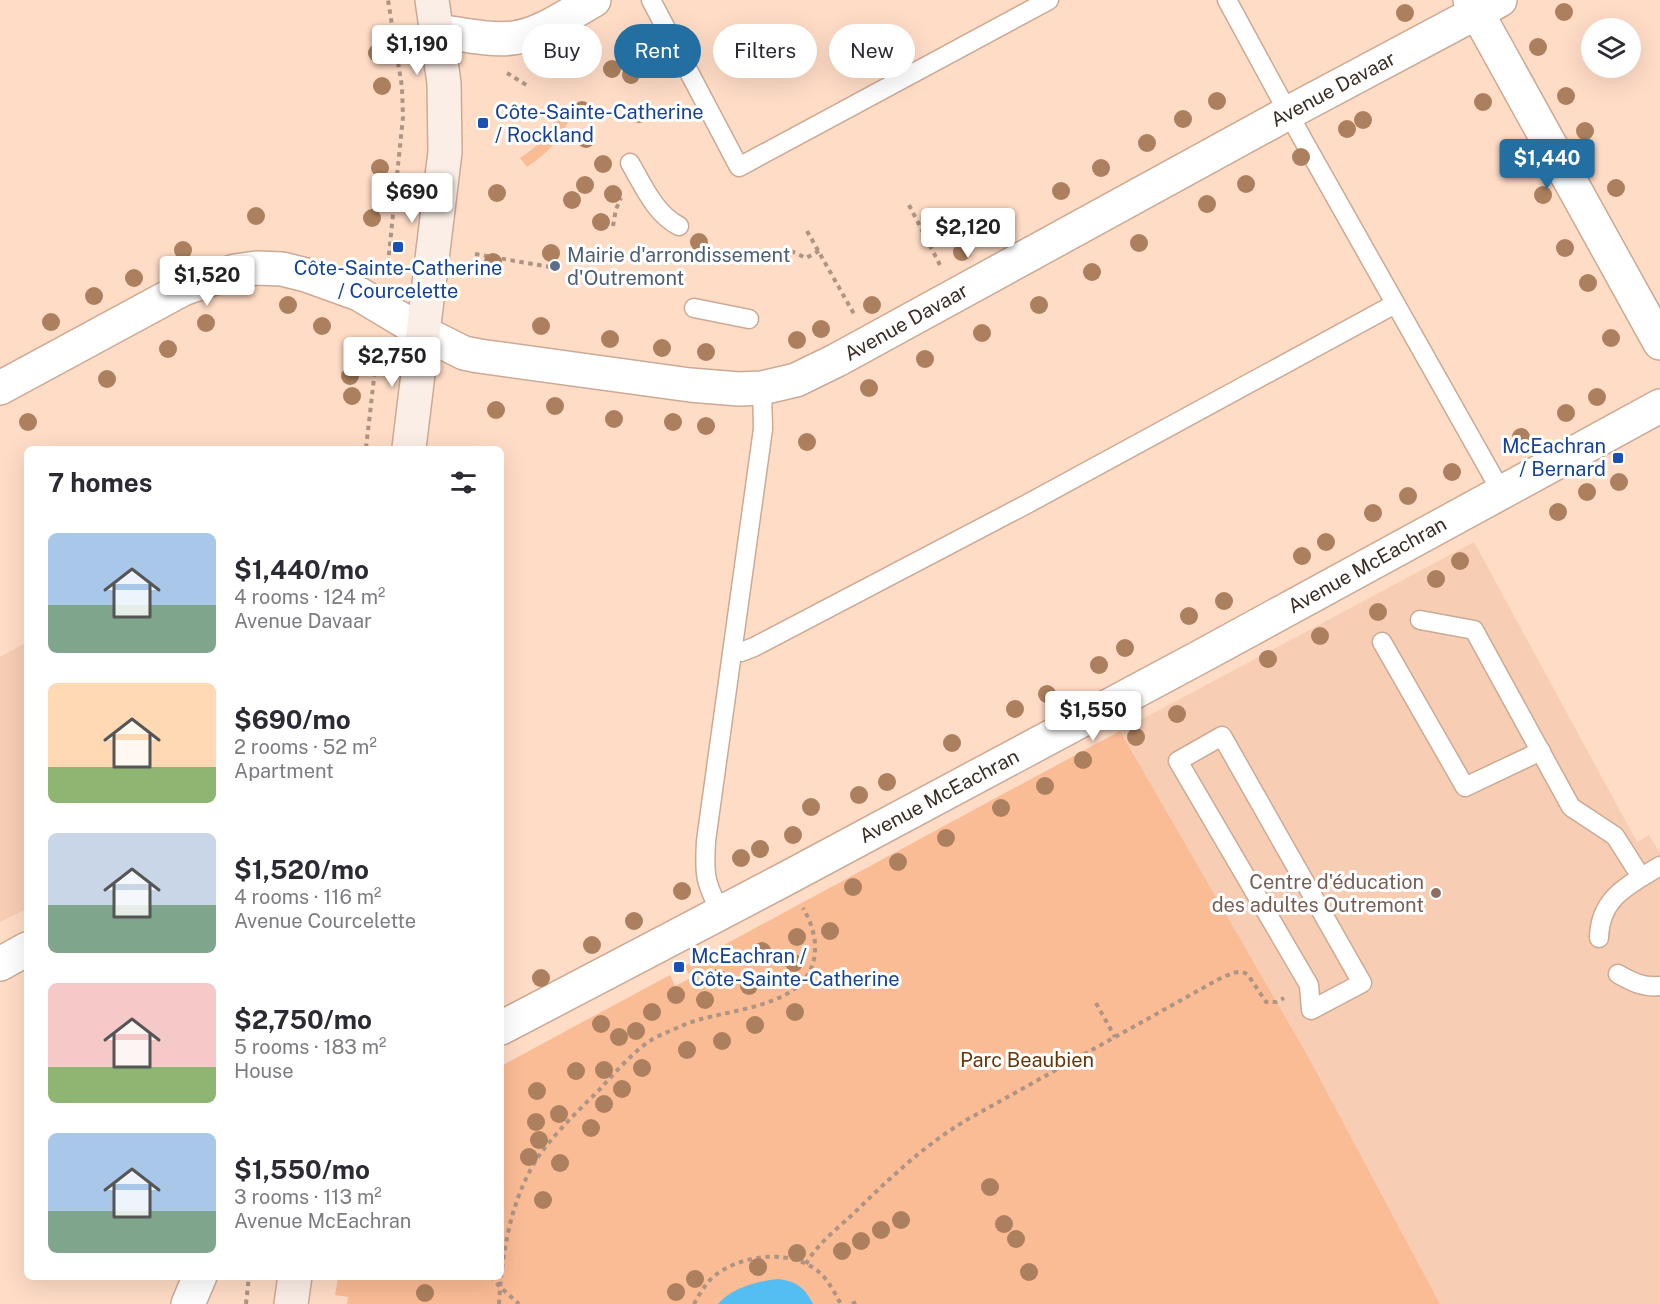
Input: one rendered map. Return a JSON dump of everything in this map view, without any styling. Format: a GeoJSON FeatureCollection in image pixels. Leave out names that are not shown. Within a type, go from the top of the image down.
{"type":"FeatureCollection","features":[{"type":"Feature","properties":{"kind":"main road"},"geometry":{"type":"LineString","coordinates":[[409,446],[445,152],[445,105],[435,16]]}},
{"type":"Feature","properties":{"kind":"main road"},"geometry":{"type":"LineString","coordinates":[[291,1304],[294,1280]]}},
{"type":"Feature","properties":{"kind":"street"},"geometry":{"type":"LineString","coordinates":[[435,16],[507,38],[521,36],[544,27],[594,0]]}},
{"type":"Feature","properties":{"kind":"street","name":"Avenue Davaar"},"geometry":{"type":"LineString","coordinates":[[0,388],[183,289],[236,270],[256,268],[282,269],[306,275],[368,298],[424,333],[464,353],[690,386],[762,388],[796,380],[824,367],[1288,113],[1482,4],[1660,343]]}},
{"type":"Feature","properties":{"kind":"street","name":"Avenue McEachran"},"geometry":{"type":"LineString","coordinates":[[504,1026],[1198,658],[1660,405]]}},
{"type":"Feature","properties":{"kind":"street"},"geometry":{"type":"LineString","coordinates":[[0,964],[24,951]]}},
{"type":"Feature","properties":{"kind":"street"},"geometry":{"type":"LineString","coordinates":[[188,1304],[198,1280]]}},
{"type":"Feature","properties":{"kind":"lane"},"geometry":{"type":"LineString","coordinates":[[651,0],[738,167],[1049,0]]}},
{"type":"Feature","properties":{"kind":"lane"},"geometry":{"type":"LineString","coordinates":[[1227,0],[1501,491]]}},
{"type":"Feature","properties":{"kind":"lane"},"geometry":{"type":"LineString","coordinates":[[630,163],[659,211],[679,226]]}},
{"type":"Feature","properties":{"kind":"lane"},"geometry":{"type":"LineString","coordinates":[[733,652],[741,652],[754,647],[1027,504],[1395,304]]}},
{"type":"Feature","properties":{"kind":"lane"},"geometry":{"type":"LineString","coordinates":[[694,308],[749,319]]}},
{"type":"Feature","properties":{"kind":"lane"},"geometry":{"type":"LineString","coordinates":[[721,913],[707,885],[704,861],[763,429],[762,388]]}},
{"type":"Feature","properties":{"kind":"lane"},"geometry":{"type":"LineString","coordinates":[[1420,620],[1474,630],[1571,807],[1616,836],[1634,882]]}},
{"type":"Feature","properties":{"kind":"lane"},"geometry":{"type":"LineString","coordinates":[[1382,642],[1465,787],[1541,751]]}},
{"type":"Feature","properties":{"kind":"lane"},"geometry":{"type":"LineString","coordinates":[[1222,736],[1362,983],[1311,1010],[1309,985],[1178,761],[1222,736]]}},
{"type":"Feature","properties":{"kind":"lane"},"geometry":{"type":"LineString","coordinates":[[1599,938],[1603,912],[1613,898],[1660,866]]}},
{"type":"Feature","properties":{"kind":"lane"},"geometry":{"type":"LineString","coordinates":[[1618,974],[1636,984],[1660,986]]}},
{"type":"Feature","properties":{"kind":"path"},"geometry":{"type":"LineString","coordinates":[[388,0],[403,104],[402,136],[388,260]]}},
{"type":"Feature","properties":{"kind":"path"},"geometry":{"type":"LineString","coordinates":[[507,73],[528,86]]}},
{"type":"Feature","properties":{"kind":"path"},"geometry":{"type":"LineString","coordinates":[[613,226],[618,201],[623,195]]}},
{"type":"Feature","properties":{"kind":"path"},"geometry":{"type":"LineString","coordinates":[[909,205],[943,271]]}},
{"type":"Feature","properties":{"kind":"path"},"geometry":{"type":"LineString","coordinates":[[807,231],[856,318]]}},
{"type":"Feature","properties":{"kind":"path"},"geometry":{"type":"LineString","coordinates":[[791,251],[806,258],[819,251]]}},
{"type":"Feature","properties":{"kind":"path"},"geometry":{"type":"LineString","coordinates":[[475,254],[550,267]]}},
{"type":"Feature","properties":{"kind":"path"},"geometry":{"type":"LineString","coordinates":[[366,446],[375,370]]}},
{"type":"Feature","properties":{"kind":"path"},"geometry":{"type":"LineString","coordinates":[[504,1260],[517,1199],[545,1146],[607,1081],[652,1040],[702,1018],[782,996],[796,987],[813,967],[816,940],[809,917]]}},
{"type":"Feature","properties":{"kind":"path"},"geometry":{"type":"LineString","coordinates":[[806,1264],[812,1254],[877,1191],[945,1132],[1148,1017],[1237,971],[1248,975],[1266,1002],[1276,1002]]}},
{"type":"Feature","properties":{"kind":"path"},"geometry":{"type":"LineString","coordinates":[[1096,1003],[1115,1037]]}},
{"type":"Feature","properties":{"kind":"path"},"geometry":{"type":"LineString","coordinates":[[694,1304],[710,1279],[732,1264],[777,1257],[789,1258],[806,1264],[821,1274],[841,1304]]}},
{"type":"Feature","properties":{"kind":"path"},"geometry":{"type":"LineString","coordinates":[[246,1304],[249,1280]]}},
{"type":"Feature","properties":{"kind":"path"},"geometry":{"type":"LineString","coordinates":[[494,1280],[519,1304]]}},
{"type":"Feature","properties":{"kind":"path"},"geometry":{"type":"LineString","coordinates":[[499,1304],[501,1280]]}},
{"type":"Feature","properties":{"kind":"path"},"geometry":{"type":"LineString","coordinates":[[852,1304],[860,1300]]}},
{"type":"Feature","properties":{"kind":"shaded area","name":"Centre d'éducation des adultes Outremont"},"geometry":{"type":"Polygon","coordinates":[[[1474,542],[1637,842],[1649,835],[1660,853],[1660,1304],[1440,1304],[1310,1060],[1120,731],[1474,542]]]}},
{"type":"Feature","properties":{"kind":"shaded area"},"geometry":{"type":"Polygon","coordinates":[[[24,644],[24,910],[0,922],[0,657],[24,644]]]}},
{"type":"Feature","properties":{"kind":"green space"},"geometry":{"type":"Polygon","coordinates":[[[560,111],[571,115],[563,131],[548,151],[527,167],[520,158],[544,138],[560,111]]]}},
{"type":"Feature","properties":{"kind":"green space","name":"Parc Beaubien"},"geometry":{"type":"Polygon","coordinates":[[[1120,731],[1310,1060],[1440,1304],[347,1304],[348,1297],[335,1295],[338,1280],[504,1280],[504,1064],[670,975],[675,986],[691,978],[685,966],[1120,731]]]}},
{"type":"Feature","properties":{"kind":"water"},"geometry":{"type":"Polygon","coordinates":[[[778,1279],[799,1286],[813,1304],[718,1304],[745,1286],[778,1279]]]}},
{"type":"Feature","properties":{"kind":"place","name":"Côte-Sainte-Catherine / Rockland"},"geometry":{"type":"Point","coordinates":[483,123]}},
{"type":"Feature","properties":{"kind":"place","name":"Côte-Sainte-Catherine / Courcelette"},"geometry":{"type":"Point","coordinates":[398,247]}},
{"type":"Feature","properties":{"kind":"place","name":"Mairie d'arrondissement d'Outremont"},"geometry":{"type":"Point","coordinates":[555,266]}},
{"type":"Feature","properties":{"kind":"place","name":"McEachran / Bernard"},"geometry":{"type":"Point","coordinates":[1618,458]}},
{"type":"Feature","properties":{"kind":"place","name":"Centre d'éducation des adultes Outremont"},"geometry":{"type":"Point","coordinates":[1436,893]}},
{"type":"Feature","properties":{"kind":"place","name":"McEachran / Côte-Sainte-Catherine"},"geometry":{"type":"Point","coordinates":[679,967]}}]}
